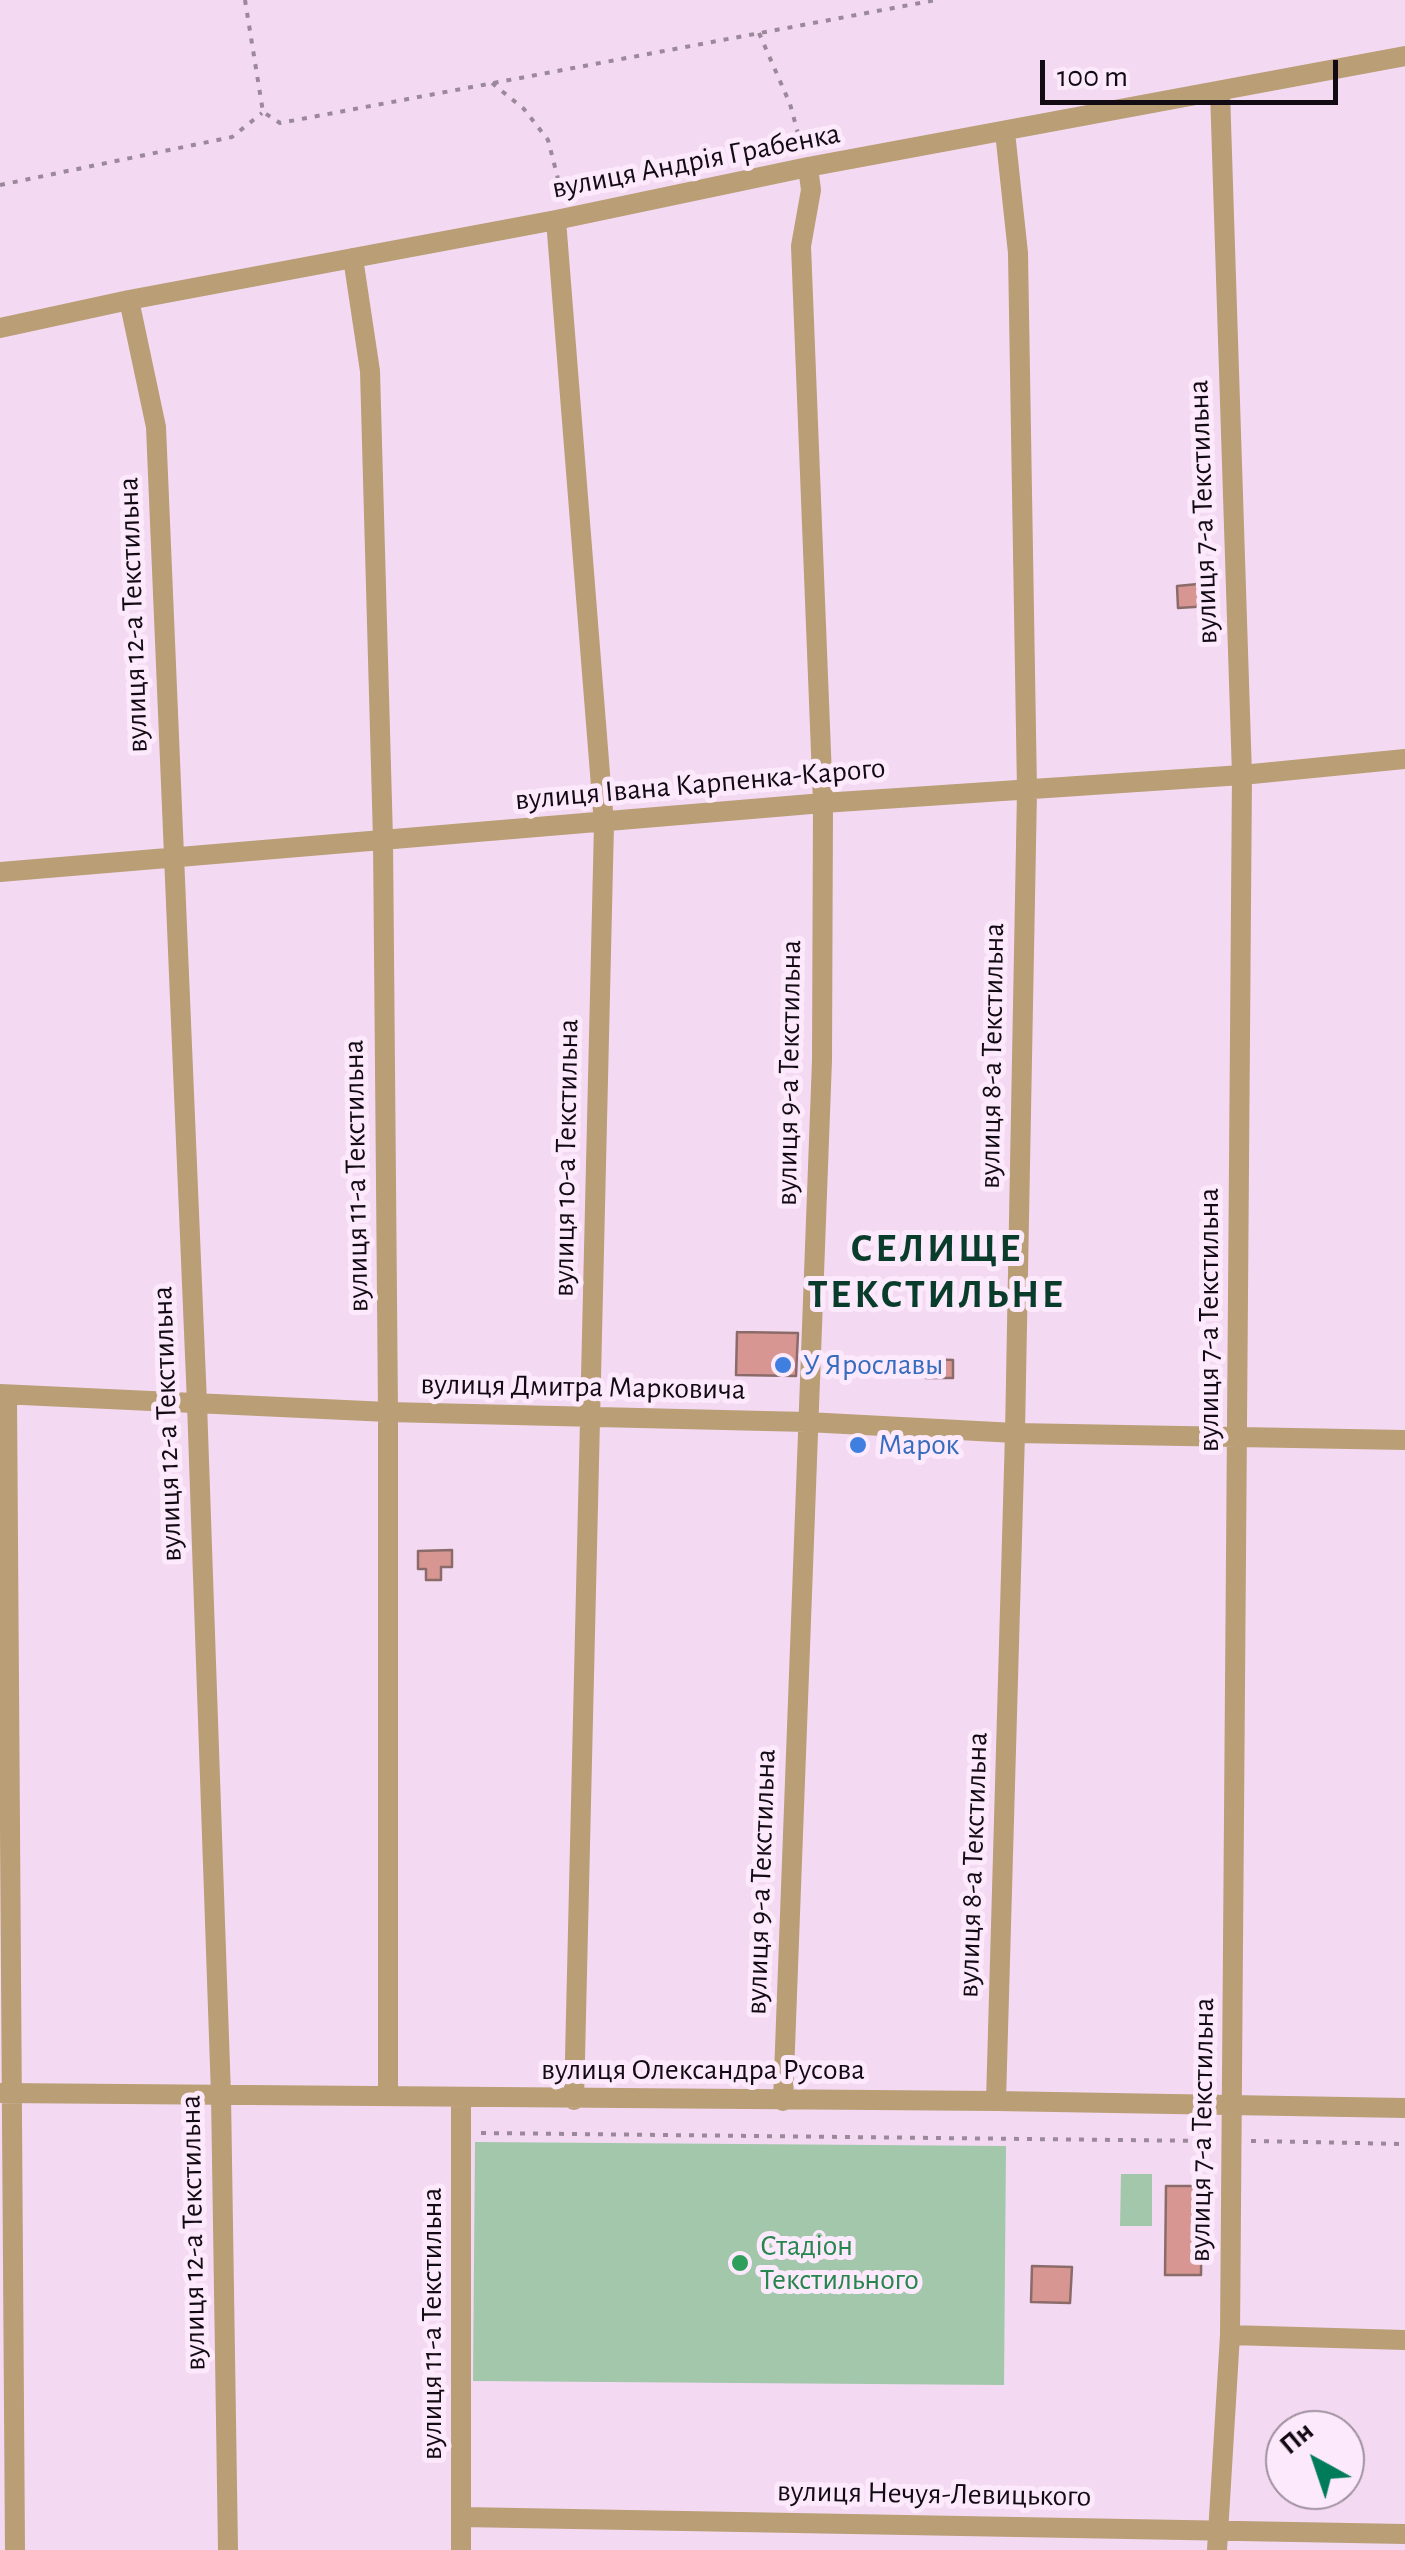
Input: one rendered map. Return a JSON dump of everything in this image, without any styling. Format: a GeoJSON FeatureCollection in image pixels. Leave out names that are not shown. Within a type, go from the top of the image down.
{"type":"FeatureCollection","features":[{"type":"Feature","properties":{"kind":"street","name":"вулиця Андрія Грабенка"},"geometry":{"type":"LineString","coordinates":[[0,328],[808,167],[1405,56]]}},
{"type":"Feature","properties":{"kind":"street","name":"вулиця 7-а Текстильна"},"geometry":{"type":"LineString","coordinates":[[1217,2550],[1230,2335],[1242,776],[1220,91]]}},
{"type":"Feature","properties":{"kind":"street","name":"вулиця 8-а Текстильна"},"geometry":{"type":"LineString","coordinates":[[996,2101],[1015,1433],[1027,791],[1018,253],[1005,132]]}},
{"type":"Feature","properties":{"kind":"street","name":"вулиця 9-а Текстильна"},"geometry":{"type":"LineString","coordinates":[[783,2102],[822,1060],[822,803],[801,246],[811,190],[808,167]]}},
{"type":"Feature","properties":{"kind":"street","name":"вулиця 10-а Текстильна"},"geometry":{"type":"LineString","coordinates":[[562,219],[604,824],[574,2100]]}},
{"type":"Feature","properties":{"kind":"street","name":"вулиця 11-а Текстильна"},"geometry":{"type":"LineString","coordinates":[[353,258],[370,371],[382,839],[388,1412],[388,2096]]}},
{"type":"Feature","properties":{"kind":"street","name":"вулиця 12-а Текстильна"},"geometry":{"type":"LineString","coordinates":[[130,300],[156,427],[222,2095],[228,2550]]}},
{"type":"Feature","properties":{"kind":"street","name":"вулиця Івана Карпенка-Карого"},"geometry":{"type":"LineString","coordinates":[[0,872],[822,803],[1242,776],[1405,759]]}},
{"type":"Feature","properties":{"kind":"street","name":"вулиця Дмитра Марковича"},"geometry":{"type":"LineString","coordinates":[[4,1395],[388,1412],[807,1422],[1015,1433],[1405,1440]]}},
{"type":"Feature","properties":{"kind":"street"},"geometry":{"type":"LineString","coordinates":[[4,1395],[5,2093],[14,2550]]}},
{"type":"Feature","properties":{"kind":"street","name":"вулиця Олександра Русова"},"geometry":{"type":"LineString","coordinates":[[5,2093],[1405,2108]]}},
{"type":"Feature","properties":{"kind":"street","name":"вулиця 11-а Текстильна"},"geometry":{"type":"LineString","coordinates":[[461,2097],[461,2550]]}},
{"type":"Feature","properties":{"kind":"street"},"geometry":{"type":"LineString","coordinates":[[1230,2335],[1405,2340]]}},
{"type":"Feature","properties":{"kind":"street","name":"вулиця Нечуя-Левицького"},"geometry":{"type":"LineString","coordinates":[[462,2516],[1405,2534]]}},
{"type":"Feature","properties":{"kind":"path"},"geometry":{"type":"LineString","coordinates":[[244,0],[263,112],[280,123],[936,0]]}},
{"type":"Feature","properties":{"kind":"path"},"geometry":{"type":"LineString","coordinates":[[759,33],[790,104],[808,167]]}},
{"type":"Feature","properties":{"kind":"path"},"geometry":{"type":"LineString","coordinates":[[492,83],[524,109],[548,140],[562,219]]}},
{"type":"Feature","properties":{"kind":"path"},"geometry":{"type":"LineString","coordinates":[[0,185],[232,137],[263,112]]}},
{"type":"Feature","properties":{"kind":"path"},"geometry":{"type":"LineString","coordinates":[[461,2132],[1405,2144]]}},
{"type":"Feature","properties":{"kind":"green space","name":"Стадіон Текстильного"},"geometry":{"type":"Polygon","coordinates":[[[475,2142],[1006,2146],[1004,2385],[473,2381],[475,2142]]]}},
{"type":"Feature","properties":{"kind":"green space"},"geometry":{"type":"Polygon","coordinates":[[[1121,2174],[1152,2174],[1152,2226],[1120,2226],[1121,2174]]]}},
{"type":"Feature","properties":{"kind":"building"},"geometry":{"type":"Polygon","coordinates":[[[1209,583],[1210,606],[1178,608],[1177,586],[1209,583]]]}},
{"type":"Feature","properties":{"kind":"building"},"geometry":{"type":"Polygon","coordinates":[[[737,1332],[798,1333],[796,1376],[736,1375],[737,1332]]]}},
{"type":"Feature","properties":{"kind":"building"},"geometry":{"type":"Polygon","coordinates":[[[927,1359],[953,1360],[953,1378],[926,1378],[927,1359]]]}},
{"type":"Feature","properties":{"kind":"building"},"geometry":{"type":"Polygon","coordinates":[[[452,1550],[452,1567],[441,1567],[441,1580],[426,1580],[426,1569],[418,1569],[418,1551],[452,1550]]]}},
{"type":"Feature","properties":{"kind":"building"},"geometry":{"type":"Polygon","coordinates":[[[1166,2186],[1202,2186],[1201,2275],[1165,2275],[1166,2186]]]}},
{"type":"Feature","properties":{"kind":"building"},"geometry":{"type":"Polygon","coordinates":[[[1032,2266],[1072,2267],[1070,2303],[1031,2302],[1032,2266]]]}},
{"type":"Feature","properties":{"kind":"place","name":"У Ярославы"},"geometry":{"type":"Point","coordinates":[783,1365]}},
{"type":"Feature","properties":{"kind":"place","name":"Марок"},"geometry":{"type":"Point","coordinates":[858,1445]}},
{"type":"Feature","properties":{"kind":"place","name":"Стадіон Текстильного"},"geometry":{"type":"Point","coordinates":[740,2263]}},
{"type":"Feature","properties":{"kind":"district","name":"СЕЛИЩЕ ТЕКСТИЛЬНЕ"},"geometry":{"type":"Point","coordinates":[937,1272]}}]}
